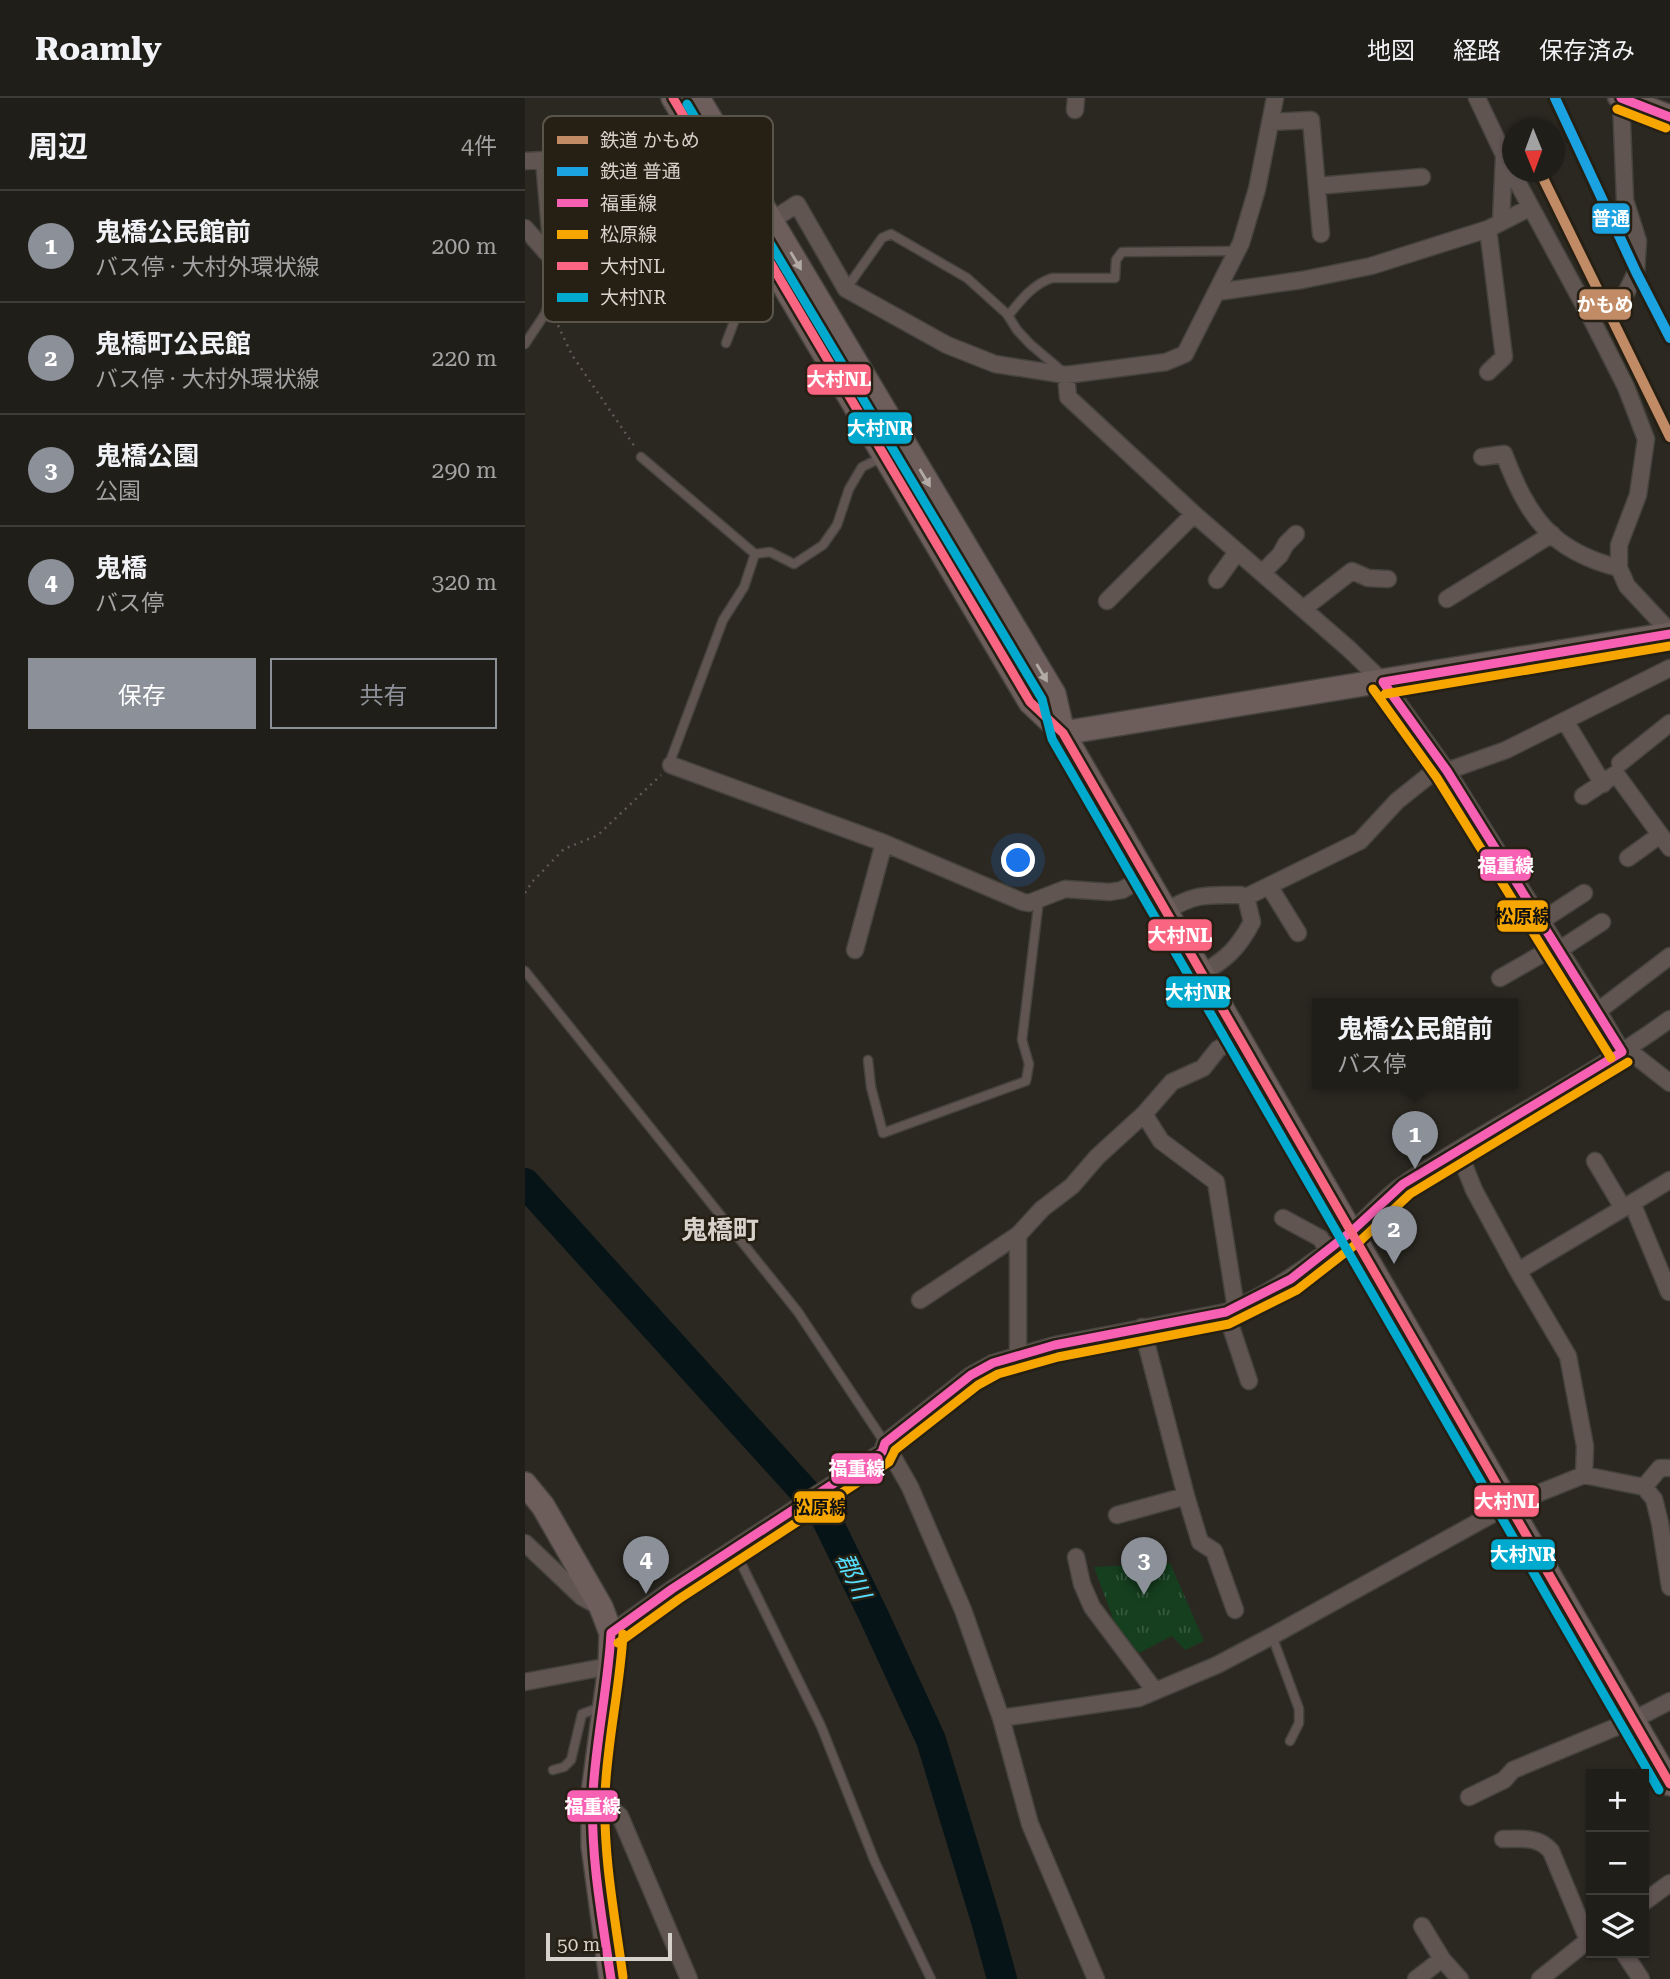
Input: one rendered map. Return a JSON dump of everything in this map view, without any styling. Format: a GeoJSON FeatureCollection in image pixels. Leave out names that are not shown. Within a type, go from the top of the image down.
{"type":"FeatureCollection","features":[{"type":"Feature","properties":{"kind":"main road"},"geometry":{"type":"LineString","coordinates":[[673,98],[686,116]]}},
{"type":"Feature","properties":{"kind":"main road"},"geometry":{"type":"LineString","coordinates":[[698,98],[707,116]]}},
{"type":"Feature","properties":{"kind":"main road"},"geometry":{"type":"LineString","coordinates":[[1619,99],[1670,117]]}},
{"type":"Feature","properties":{"kind":"main road"},"geometry":{"type":"LineString","coordinates":[[773,244],[1055,694],[1063,733]]}},
{"type":"Feature","properties":{"kind":"main road"},"geometry":{"type":"LineString","coordinates":[[773,261],[776,270],[1031,702],[1063,733],[1669,1780]]}},
{"type":"Feature","properties":{"kind":"main road"},"geometry":{"type":"LineString","coordinates":[[1063,733],[1670,633]]}},
{"type":"Feature","properties":{"kind":"main road"},"geometry":{"type":"LineString","coordinates":[[525,1484],[543,1506],[601,1607],[611,1633],[610,1665],[593,1792],[593,1846],[611,1979]]}},
{"type":"Feature","properties":{"kind":"street"},"geometry":{"type":"LineString","coordinates":[[773,219],[797,204],[846,289],[947,345],[995,364],[1066,375],[1166,362],[1185,354],[1237,251],[1257,189],[1275,98]]}},
{"type":"Feature","properties":{"kind":"street"},"geometry":{"type":"LineString","coordinates":[[1477,98],[1502,151]]}},
{"type":"Feature","properties":{"kind":"street"},"geometry":{"type":"LineString","coordinates":[[1592,320],[1627,291],[1636,272],[1638,241],[1625,200],[1619,99]]}},
{"type":"Feature","properties":{"kind":"street"},"geometry":{"type":"LineString","coordinates":[[1270,122],[1311,120],[1321,234]]}},
{"type":"Feature","properties":{"kind":"street"},"geometry":{"type":"LineString","coordinates":[[525,160],[543,160]]}},
{"type":"Feature","properties":{"kind":"street"},"geometry":{"type":"LineString","coordinates":[[1488,372],[1504,357],[1494,225],[1502,169]]}},
{"type":"Feature","properties":{"kind":"street"},"geometry":{"type":"LineString","coordinates":[[1317,186],[1423,177]]}},
{"type":"Feature","properties":{"kind":"street"},"geometry":{"type":"LineString","coordinates":[[1518,182],[1626,387],[1646,439],[1638,495],[1619,545],[1619,568],[1627,586],[1670,633]]}},
{"type":"Feature","properties":{"kind":"street"},"geometry":{"type":"LineString","coordinates":[[1217,292],[1302,280],[1371,266],[1494,225],[1531,207]]}},
{"type":"Feature","properties":{"kind":"street"},"geometry":{"type":"LineString","coordinates":[[525,229],[543,246]]}},
{"type":"Feature","properties":{"kind":"street"},"geometry":{"type":"LineString","coordinates":[[1066,375],[1067,397],[1383,682],[1444,768],[1625,1051],[1670,1083]]}},
{"type":"Feature","properties":{"kind":"street"},"geometry":{"type":"LineString","coordinates":[[1482,457],[1504,454],[1518,491],[1531,513],[1552,534],[1593,562],[1619,568]]}},
{"type":"Feature","properties":{"kind":"street"},"geometry":{"type":"LineString","coordinates":[[1107,601],[1194,514]]}},
{"type":"Feature","properties":{"kind":"street"},"geometry":{"type":"LineString","coordinates":[[1262,573],[1296,534]]}},
{"type":"Feature","properties":{"kind":"street"},"geometry":{"type":"LineString","coordinates":[[1447,599],[1552,534]]}},
{"type":"Feature","properties":{"kind":"street"},"geometry":{"type":"LineString","coordinates":[[1216,580],[1237,552]]}},
{"type":"Feature","properties":{"kind":"street"},"geometry":{"type":"LineString","coordinates":[[1303,610],[1352,571],[1368,578],[1388,579]]}},
{"type":"Feature","properties":{"kind":"street"},"geometry":{"type":"LineString","coordinates":[[1166,911],[1199,895],[1246,897],[1269,886],[1360,841],[1397,801],[1444,768],[1506,750],[1670,668]]}},
{"type":"Feature","properties":{"kind":"street"},"geometry":{"type":"LineString","coordinates":[[1565,720],[1602,784]]}},
{"type":"Feature","properties":{"kind":"street"},"geometry":{"type":"LineString","coordinates":[[1620,763],[1670,723]]}},
{"type":"Feature","properties":{"kind":"street"},"geometry":{"type":"LineString","coordinates":[[671,765],[884,843],[1023,902],[1065,889],[1111,892],[1122,890],[1146,876]]}},
{"type":"Feature","properties":{"kind":"street"},"geometry":{"type":"LineString","coordinates":[[1583,796],[1616,774],[1665,841],[1628,858]]}},
{"type":"Feature","properties":{"kind":"street"},"geometry":{"type":"LineString","coordinates":[[855,950],[884,843]]}},
{"type":"Feature","properties":{"kind":"street"},"geometry":{"type":"LineString","coordinates":[[1269,886],[1298,933]]}},
{"type":"Feature","properties":{"kind":"street"},"geometry":{"type":"LineString","coordinates":[[1541,921],[1584,893]]}},
{"type":"Feature","properties":{"kind":"street"},"geometry":{"type":"LineString","coordinates":[[1202,973],[1223,961],[1245,935],[1252,922],[1246,897]]}},
{"type":"Feature","properties":{"kind":"street"},"geometry":{"type":"LineString","coordinates":[[1500,978],[1602,922]]}},
{"type":"Feature","properties":{"kind":"street"},"geometry":{"type":"LineString","coordinates":[[1598,1011],[1670,956]]}},
{"type":"Feature","properties":{"kind":"street"},"geometry":{"type":"LineString","coordinates":[[611,1633],[883,1448],[971,1375],[993,1363],[1055,1345],[1231,1310],[1291,1279],[1352,1231],[1403,1184],[1625,1051],[1670,1019]]}},
{"type":"Feature","properties":{"kind":"street"},"geometry":{"type":"LineString","coordinates":[[921,1300],[1018,1234],[1042,1209],[1072,1186],[1097,1157],[1144,1114],[1173,1082],[1203,1068],[1218,1049],[1240,1037]]}},
{"type":"Feature","properties":{"kind":"street"},"geometry":{"type":"LineString","coordinates":[[1144,1114],[1161,1141],[1216,1182],[1231,1310],[1249,1381]]}},
{"type":"Feature","properties":{"kind":"street"},"geometry":{"type":"LineString","coordinates":[[1458,1150],[1475,1190],[1518,1271],[1568,1356],[1585,1446],[1584,1475]]}},
{"type":"Feature","properties":{"kind":"street"},"geometry":{"type":"LineString","coordinates":[[1595,1161],[1628,1205],[1669,1292]]}},
{"type":"Feature","properties":{"kind":"street"},"geometry":{"type":"LineString","coordinates":[[1518,1271],[1670,1180]]}},
{"type":"Feature","properties":{"kind":"street"},"geometry":{"type":"LineString","coordinates":[[1283,1218],[1320,1238],[1328,1250]]}},
{"type":"Feature","properties":{"kind":"street"},"geometry":{"type":"LineString","coordinates":[[1018,1234],[1018,1355]]}},
{"type":"Feature","properties":{"kind":"street"},"geometry":{"type":"LineString","coordinates":[[1142,1327],[1200,1542],[1214,1551],[1235,1610]]}},
{"type":"Feature","properties":{"kind":"street"},"geometry":{"type":"LineString","coordinates":[[883,1448],[910,1487],[963,1610],[1001,1718],[1030,1824],[1096,1979]]}},
{"type":"Feature","properties":{"kind":"street"},"geometry":{"type":"LineString","coordinates":[[1644,1487],[1660,1468],[1670,1468]]}},
{"type":"Feature","properties":{"kind":"street"},"geometry":{"type":"LineString","coordinates":[[1001,1718],[1139,1698],[1217,1665],[1509,1505],[1584,1475],[1644,1487],[1654,1499],[1665,1523],[1670,1587]]}},
{"type":"Feature","properties":{"kind":"street"},"geometry":{"type":"LineString","coordinates":[[1117,1515],[1186,1496]]}},
{"type":"Feature","properties":{"kind":"street"},"geometry":{"type":"LineString","coordinates":[[525,1543],[582,1597],[601,1607]]}},
{"type":"Feature","properties":{"kind":"street"},"geometry":{"type":"LineString","coordinates":[[1076,1557],[1082,1584],[1092,1607],[1155,1691]]}},
{"type":"Feature","properties":{"kind":"street"},"geometry":{"type":"LineString","coordinates":[[525,1682],[610,1665]]}},
{"type":"Feature","properties":{"kind":"street"},"geometry":{"type":"LineString","coordinates":[[1469,1797],[1504,1780],[1513,1770],[1633,1720],[1670,1701]]}},
{"type":"Feature","properties":{"kind":"street"},"geometry":{"type":"LineString","coordinates":[[593,1792],[620,1816],[689,1979]]}},
{"type":"Feature","properties":{"kind":"street"},"geometry":{"type":"LineString","coordinates":[[1503,1839],[1529,1839],[1544,1844],[1551,1852],[1586,1930]]}},
{"type":"Feature","properties":{"kind":"street"},"geometry":{"type":"LineString","coordinates":[[1649,1898],[1670,1883]]}},
{"type":"Feature","properties":{"kind":"street"},"geometry":{"type":"LineString","coordinates":[[1422,1926],[1442,1959],[1460,1979]]}},
{"type":"Feature","properties":{"kind":"street"},"geometry":{"type":"LineString","coordinates":[[1541,1979],[1586,1942]]}},
{"type":"Feature","properties":{"kind":"street"},"geometry":{"type":"LineString","coordinates":[[1627,1958],[1641,1979]]}},
{"type":"Feature","properties":{"kind":"street"},"geometry":{"type":"LineString","coordinates":[[1416,1979],[1442,1959]]}},
{"type":"Feature","properties":{"kind":"lane"},"geometry":{"type":"LineString","coordinates":[[846,289],[881,238],[891,234],[956,270],[1008,316],[1030,344],[1066,375]]}},
{"type":"Feature","properties":{"kind":"lane"},"geometry":{"type":"LineString","coordinates":[[1008,316],[1021,300],[1046,280],[1115,278],[1116,260],[1122,253],[1237,251]]}},
{"type":"Feature","properties":{"kind":"lane"},"geometry":{"type":"LineString","coordinates":[[525,344],[543,317]]}},
{"type":"Feature","properties":{"kind":"lane"},"geometry":{"type":"LineString","coordinates":[[726,343],[734,322]]}},
{"type":"Feature","properties":{"kind":"lane"},"geometry":{"type":"LineString","coordinates":[[641,457],[755,554],[770,552],[795,564],[823,545],[837,525],[849,489],[862,467],[886,456]]}},
{"type":"Feature","properties":{"kind":"lane"},"geometry":{"type":"LineString","coordinates":[[671,765],[680,733],[723,620],[744,587],[755,554]]}},
{"type":"Feature","properties":{"kind":"lane"},"geometry":{"type":"LineString","coordinates":[[868,1060],[871,1087],[883,1133],[1026,1081],[1029,1064],[1022,1040],[1039,899]]}},
{"type":"Feature","properties":{"kind":"lane"},"geometry":{"type":"LineString","coordinates":[[525,971],[798,1312],[883,1448]]}},
{"type":"Feature","properties":{"kind":"lane"},"geometry":{"type":"LineString","coordinates":[[738,1546],[821,1726],[875,1862],[931,1979]]}},
{"type":"Feature","properties":{"kind":"lane"},"geometry":{"type":"LineString","coordinates":[[1272,1636],[1299,1709],[1299,1723],[1290,1741]]}},
{"type":"Feature","properties":{"kind":"lane"},"geometry":{"type":"LineString","coordinates":[[553,1769],[564,1767],[571,1760],[582,1714],[604,1705]]}},
{"type":"Feature","properties":{"kind":"path"},"geometry":{"type":"LineString","coordinates":[[557,322],[572,355],[641,457]]}},
{"type":"Feature","properties":{"kind":"path"},"geometry":{"type":"LineString","coordinates":[[525,893],[564,849],[599,835],[671,765]]}},
{"type":"Feature","properties":{"kind":"green space"},"geometry":{"type":"Polygon","coordinates":[[[1170,1563],[1204,1641],[1185,1650],[1172,1636],[1139,1653],[1115,1624],[1094,1567],[1170,1563]]]}},
{"type":"Feature","properties":{"kind":"waterway","name":"郡川"},"geometry":{"type":"LineString","coordinates":[[525,1183],[823,1512],[931,1740],[1002,1979]]}},
{"type":"Feature","properties":{"kind":"rail line","name":"普通"},"geometry":{"type":"LineString","coordinates":[[1555,98],[1636,272],[1670,338]]}},
{"type":"Feature","properties":{"kind":"rail line","name":"かもめ"},"geometry":{"type":"LineString","coordinates":[[1545,182],[1670,437]]}},
{"type":"Feature","properties":{"kind":"transit line","name":"大村NL"},"geometry":{"type":"LineString","coordinates":[[673,98],[684,116]]}},
{"type":"Feature","properties":{"kind":"transit line","name":"福重線"},"geometry":{"type":"LineString","coordinates":[[1621,98],[1670,117]]}},
{"type":"Feature","properties":{"kind":"transit line","name":"大村NR"},"geometry":{"type":"LineString","coordinates":[[687,104],[694,116]]}},
{"type":"Feature","properties":{"kind":"transit line","name":"松原線"},"geometry":{"type":"LineString","coordinates":[[1617,109],[1666,128]]}},
{"type":"Feature","properties":{"kind":"transit line","name":"大村NR"},"geometry":{"type":"LineString","coordinates":[[773,248],[1042,699],[1052,739],[1659,1790]]}},
{"type":"Feature","properties":{"kind":"transit line","name":"大村NL"},"geometry":{"type":"LineString","coordinates":[[773,267],[1030,702],[1063,733],[1670,1784]]}},
{"type":"Feature","properties":{"kind":"transit line","name":"福重線"},"geometry":{"type":"LineString","coordinates":[[1383,682],[1670,634]]}},
{"type":"Feature","properties":{"kind":"transit line","name":"松原線"},"geometry":{"type":"LineString","coordinates":[[1385,694],[1670,646]]}},
{"type":"Feature","properties":{"kind":"transit line","name":"福重線"},"geometry":{"type":"LineString","coordinates":[[1383,682],[1447,771],[1622,1052]]}},
{"type":"Feature","properties":{"kind":"transit line","name":"松原線"},"geometry":{"type":"LineString","coordinates":[[1373,689],[1437,778],[1611,1058]]}},
{"type":"Feature","properties":{"kind":"transit line","name":"福重線"},"geometry":{"type":"LineString","coordinates":[[611,1633],[672,1589],[882,1452],[885,1443],[971,1375],[993,1363],[1055,1345],[1226,1312],[1291,1279],[1352,1231],[1403,1184],[1622,1052]]}},
{"type":"Feature","properties":{"kind":"transit line","name":"松原線"},"geometry":{"type":"LineString","coordinates":[[618,1643],[679,1599],[889,1462],[895,1450],[978,1385],[998,1374],[1058,1357],[1229,1324],[1297,1290],[1360,1241],[1410,1194],[1628,1062]]}},
{"type":"Feature","properties":{"kind":"transit line","name":"福重線"},"geometry":{"type":"LineString","coordinates":[[611,1633],[593,1793],[593,1840],[611,1979]]}},
{"type":"Feature","properties":{"kind":"transit line","name":"松原線"},"geometry":{"type":"LineString","coordinates":[[623,1634],[606,1775],[605,1818],[610,1886],[623,1977]]}},
{"type":"Feature","properties":{"kind":"place","name":"鬼橋公民館前"},"geometry":{"type":"Point","coordinates":[1415,1169]}},
{"type":"Feature","properties":{"kind":"place","name":"鬼橋町公民館"},"geometry":{"type":"Point","coordinates":[1394,1264]}},
{"type":"Feature","properties":{"kind":"place","name":"鬼橋"},"geometry":{"type":"Point","coordinates":[646,1594]}},
{"type":"Feature","properties":{"kind":"place","name":"鬼橋公園"},"geometry":{"type":"Point","coordinates":[1144,1595]}},
{"type":"Feature","properties":{"kind":"district","name":"鬼橋町"},"geometry":{"type":"Point","coordinates":[720,1230]}}]}
